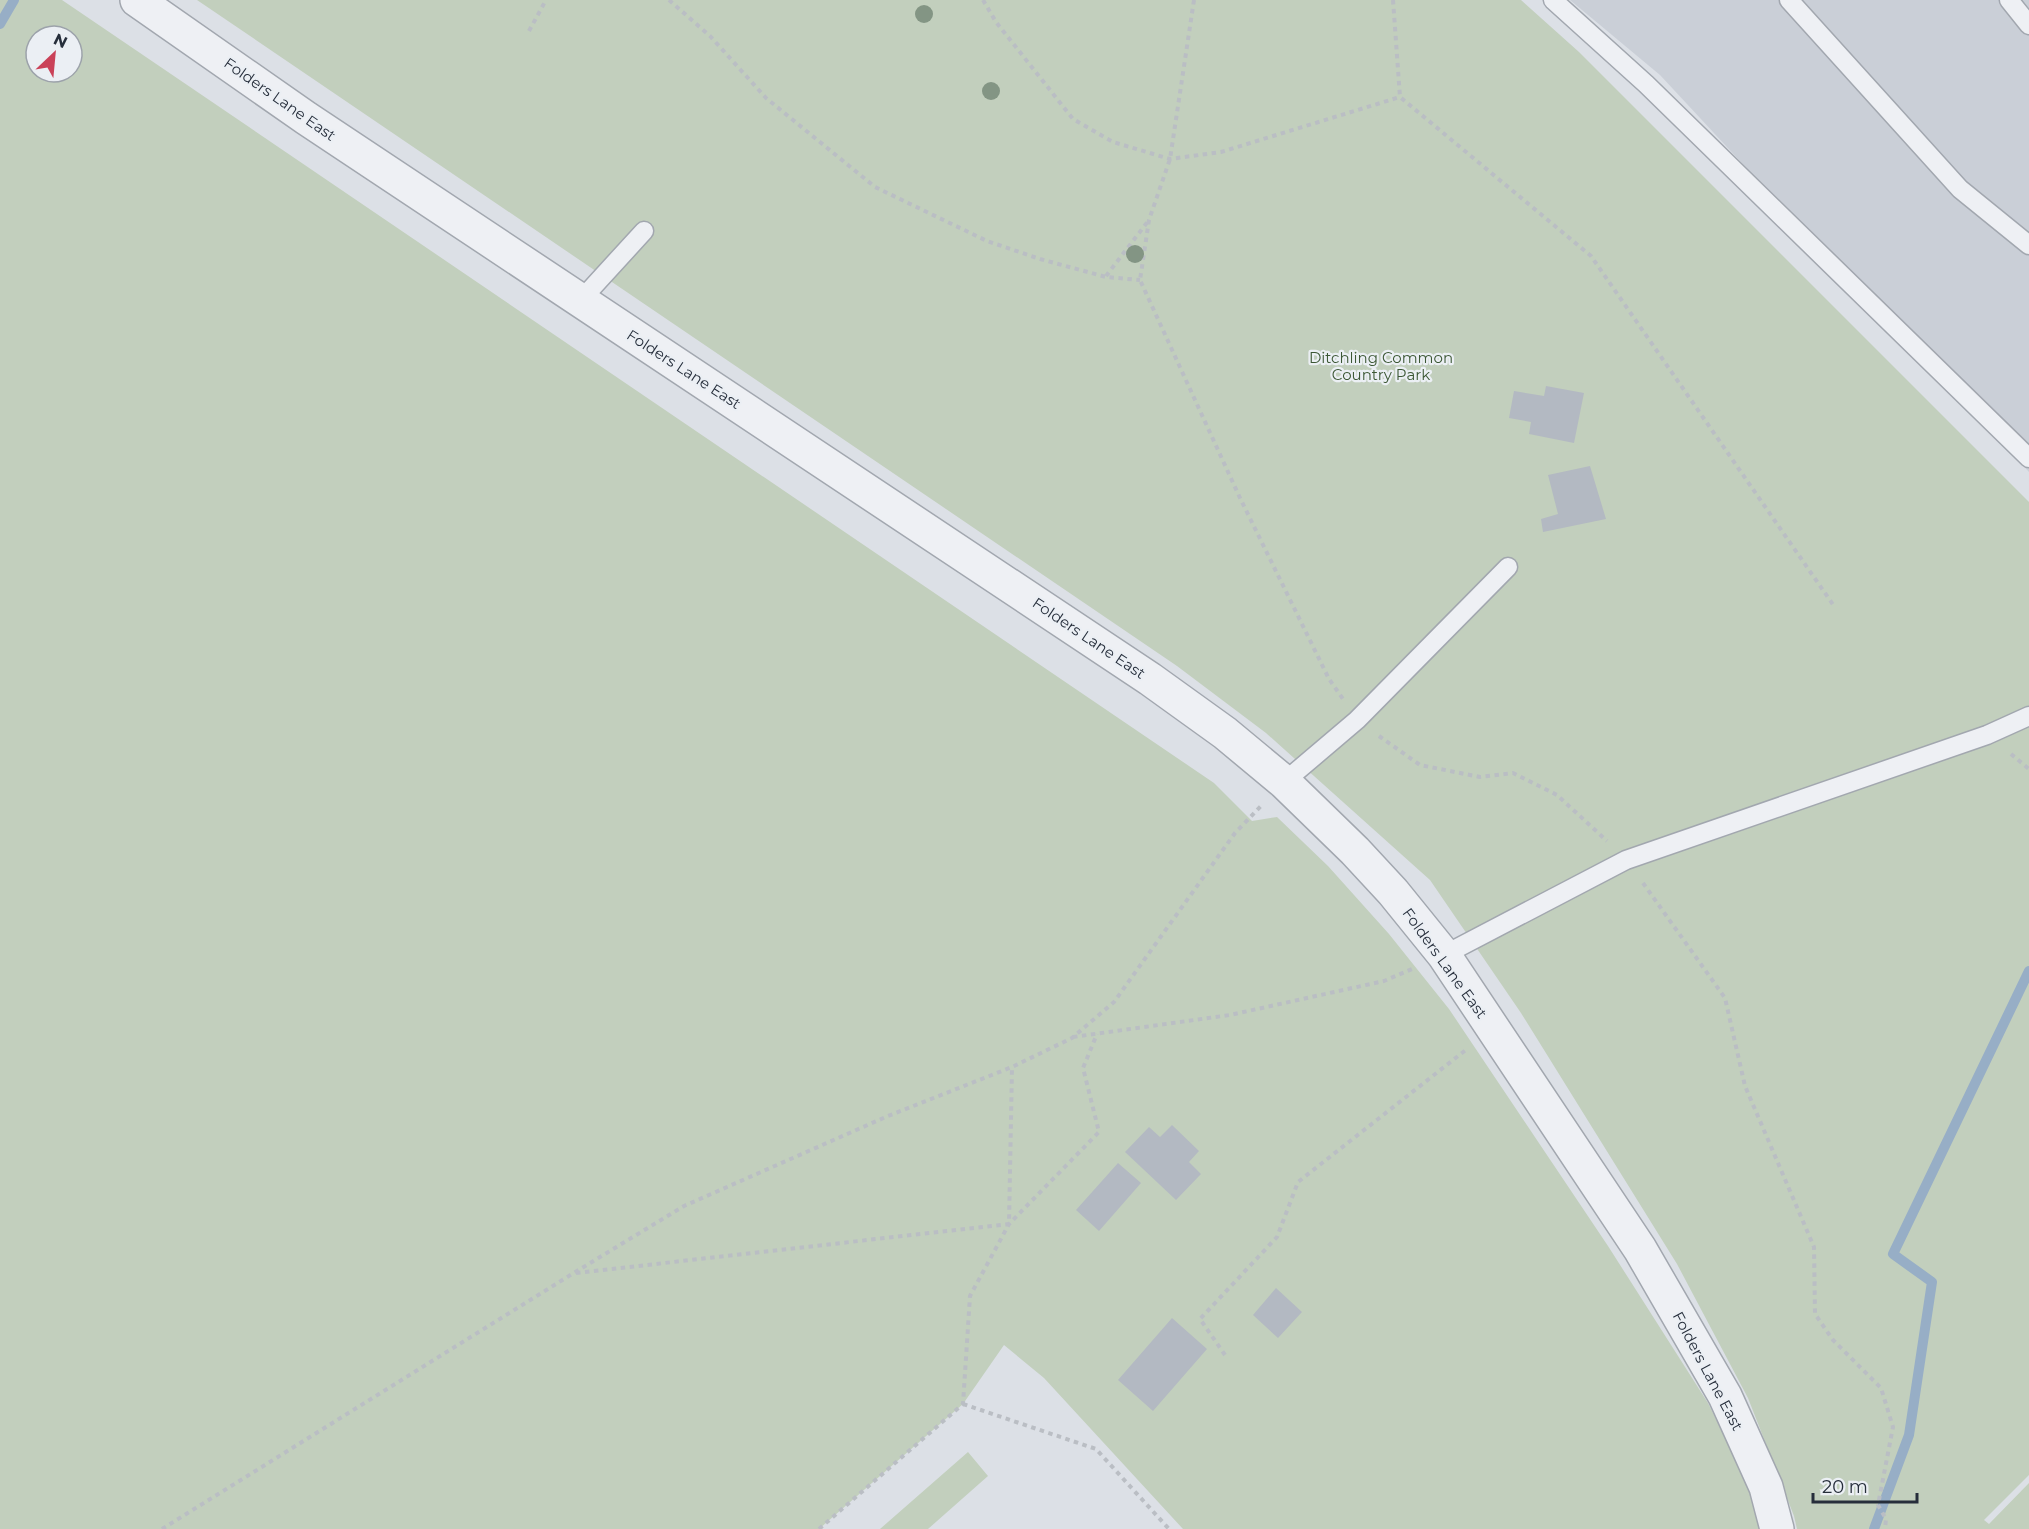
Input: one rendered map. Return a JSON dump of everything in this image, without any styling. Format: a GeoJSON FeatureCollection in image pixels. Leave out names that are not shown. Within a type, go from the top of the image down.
{"type":"FeatureCollection","features":[{"type":"Feature","properties":{"kind":"street","name":"Folders Lane East"},"geometry":{"type":"LineString","coordinates":[[137,0],[306,118],[1150,679],[1225,733],[1284,782],[1355,851],[1393,892],[1444,956],[1640,1249],[1725,1396],[1766,1487],[1777,1529]]}},
{"type":"Feature","properties":{"kind":"lane"},"geometry":{"type":"LineString","coordinates":[[1553,0],[1646,84],[2029,458]]}},
{"type":"Feature","properties":{"kind":"lane"},"geometry":{"type":"LineString","coordinates":[[1790,0],[1960,189],[2029,245]]}},
{"type":"Feature","properties":{"kind":"lane"},"geometry":{"type":"LineString","coordinates":[[2009,0],[2029,25]]}},
{"type":"Feature","properties":{"kind":"lane"},"geometry":{"type":"LineString","coordinates":[[580,300],[644,231]]}},
{"type":"Feature","properties":{"kind":"lane"},"geometry":{"type":"LineString","coordinates":[[1284,782],[1357,720],[1508,567]]}},
{"type":"Feature","properties":{"kind":"lane"},"geometry":{"type":"LineString","coordinates":[[1444,956],[1626,860],[1976,739],[2029,716]]}},
{"type":"Feature","properties":{"kind":"path"},"geometry":{"type":"LineString","coordinates":[[529,31],[546,0]]}},
{"type":"Feature","properties":{"kind":"path"},"geometry":{"type":"LineString","coordinates":[[669,0],[710,36],[766,98],[875,187],[987,241],[1040,259],[1106,277],[1140,280]]}},
{"type":"Feature","properties":{"kind":"path"},"geometry":{"type":"LineString","coordinates":[[983,0],[996,22],[1072,119],[1113,142],[1170,159],[1221,152],[1400,97]]}},
{"type":"Feature","properties":{"kind":"path"},"geometry":{"type":"LineString","coordinates":[[1194,0],[1170,159],[1149,220],[1140,280],[1240,498],[1329,679],[1357,720],[1420,765],[1480,777],[1513,773],[1557,795],[1626,860],[1725,998],[1745,1086],[1814,1247],[1815,1314],[1833,1340],[1881,1388],[1893,1427],[1878,1505],[1886,1519],[1885,1529]]}},
{"type":"Feature","properties":{"kind":"path"},"geometry":{"type":"LineString","coordinates":[[1393,0],[1400,97],[1591,256],[1834,606]]}},
{"type":"Feature","properties":{"kind":"path"},"geometry":{"type":"LineString","coordinates":[[1106,277],[1149,220]]}},
{"type":"Feature","properties":{"kind":"path"},"geometry":{"type":"LineString","coordinates":[[162,1529],[684,1206],[888,1116],[1012,1067],[1072,1038],[1114,1002],[1235,833],[1284,782]]}},
{"type":"Feature","properties":{"kind":"path"},"geometry":{"type":"LineString","coordinates":[[1072,1038],[1230,1015],[1384,981],[1444,956]]}},
{"type":"Feature","properties":{"kind":"path"},"geometry":{"type":"LineString","coordinates":[[1225,1355],[1200,1319],[1277,1237],[1298,1182],[1493,1028]]}},
{"type":"Feature","properties":{"kind":"path"},"geometry":{"type":"LineString","coordinates":[[819,1529],[963,1404],[970,1296],[1009,1224],[1099,1132],[1083,1068],[1097,1034]]}},
{"type":"Feature","properties":{"kind":"path"},"geometry":{"type":"LineString","coordinates":[[1009,1224],[1012,1067]]}},
{"type":"Feature","properties":{"kind":"path"},"geometry":{"type":"LineString","coordinates":[[572,1274],[1009,1224]]}},
{"type":"Feature","properties":{"kind":"path"},"geometry":{"type":"LineString","coordinates":[[963,1404],[1096,1449],[1169,1529]]}},
{"type":"Feature","properties":{"kind":"shaded area"},"geometry":{"type":"Polygon","coordinates":[[[1570,0],[2029,0],[2029,472],[1660,75],[1570,0]]]}},
{"type":"Feature","properties":{"kind":"green space"},"geometry":{"type":"Polygon","coordinates":[[[0,0],[62,0],[1214,783],[1252,821],[1277,817],[1328,866],[1389,934],[1449,1009],[1608,1246],[1708,1403],[1747,1482],[1762,1529],[1183,1529],[1044,1378],[1004,1345],[963,1404],[819,1529],[0,1529],[0,0]]]}},
{"type":"Feature","properties":{"kind":"green space","name":"Ditchling Common Country Park"},"geometry":{"type":"Polygon","coordinates":[[[197,0],[1521,0],[1579,52],[2029,502],[2029,1475],[1984,1520],[1989,1524],[2029,1483],[2029,1529],[1797,1529],[1748,1398],[1677,1264],[1521,1013],[1430,880],[1266,733],[1177,666],[197,0]]]}},
{"type":"Feature","properties":{"kind":"green space"},"geometry":{"type":"Polygon","coordinates":[[[968,1452],[988,1476],[928,1529],[880,1529],[968,1452]]]}},
{"type":"Feature","properties":{"kind":"building"},"geometry":{"type":"Polygon","coordinates":[[[1546,386],[1584,393],[1574,443],[1529,434],[1531,422],[1509,418],[1514,391],[1544,396],[1546,386]]]}},
{"type":"Feature","properties":{"kind":"building"},"geometry":{"type":"Polygon","coordinates":[[[1590,466],[1606,519],[1543,532],[1541,519],[1558,514],[1548,475],[1590,466]]]}},
{"type":"Feature","properties":{"kind":"building"},"geometry":{"type":"Polygon","coordinates":[[[1172,1125],[1199,1151],[1189,1162],[1201,1174],[1176,1200],[1125,1152],[1149,1127],[1160,1137],[1172,1125]]]}},
{"type":"Feature","properties":{"kind":"building"},"geometry":{"type":"Polygon","coordinates":[[[1118,1163],[1141,1183],[1099,1231],[1076,1210],[1118,1163]]]}},
{"type":"Feature","properties":{"kind":"building"},"geometry":{"type":"Polygon","coordinates":[[[1276,1288],[1302,1312],[1278,1338],[1253,1315],[1276,1288]]]}},
{"type":"Feature","properties":{"kind":"building"},"geometry":{"type":"Polygon","coordinates":[[[1172,1318],[1207,1349],[1153,1411],[1118,1380],[1172,1318]]]}},
{"type":"Feature","properties":{"kind":"waterway"},"geometry":{"type":"LineString","coordinates":[[0,24],[14,0]]}},
{"type":"Feature","properties":{"kind":"waterway"},"geometry":{"type":"LineString","coordinates":[[1874,1529],[1909,1435],[1932,1282],[1893,1254],[2029,971]]}}]}
